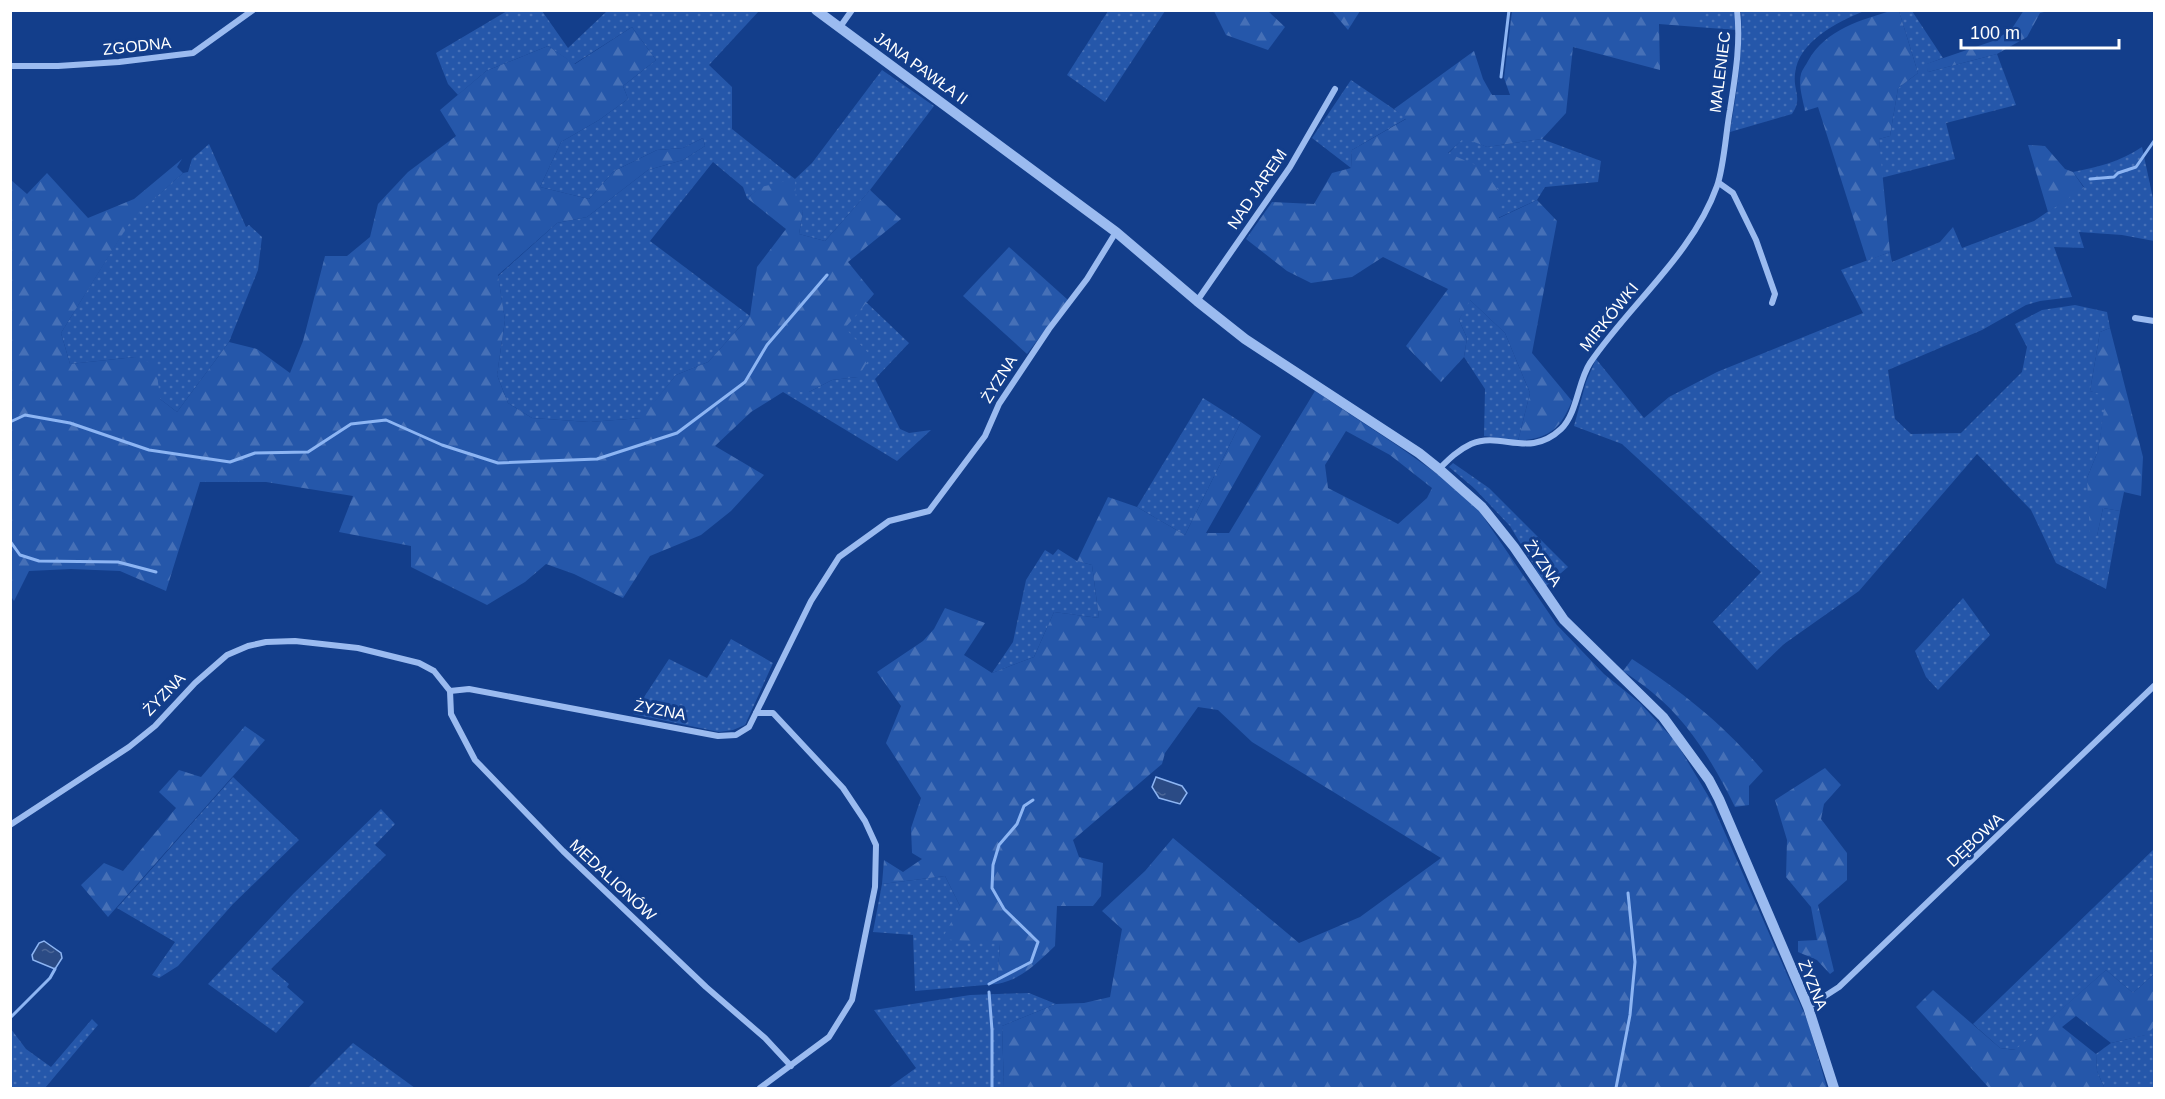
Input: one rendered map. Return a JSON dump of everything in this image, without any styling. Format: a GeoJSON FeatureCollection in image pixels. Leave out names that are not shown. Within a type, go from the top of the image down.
{"type":"FeatureCollection","features":[{"type":"Feature","properties":{"kind":"street","name":"ZGODNA"},"geometry":{"type":"LineString","coordinates":[[10,66],[119,62],[193,53],[253,10]]}},
{"type":"Feature","properties":{"kind":"street","name":"JANA PAWŁA II"},"geometry":{"type":"LineString","coordinates":[[816,10],[978,128]]}},
{"type":"Feature","properties":{"kind":"street"},"geometry":{"type":"LineString","coordinates":[[840,27],[852,10]]}},
{"type":"Feature","properties":{"kind":"street","name":"MALENIEC"},"geometry":{"type":"LineString","coordinates":[[1725,137],[1736,75],[1740,30],[1737,10]]}},
{"type":"Feature","properties":{"kind":"street","name":"NAD JAREM"},"geometry":{"type":"LineString","coordinates":[[1197,302],[1290,167],[1335,89]]}},
{"type":"Feature","properties":{"kind":"street","name":"ŻYZNA"},"geometry":{"type":"LineString","coordinates":[[978,128],[1116,232],[1197,302],[1245,339],[1419,453],[1482,507],[1514,547],[1564,620],[1663,717],[1708,780],[1719,799],[1808,1007],[1834,1089]]}},
{"type":"Feature","properties":{"kind":"street","name":"MIRKÓWKI"},"geometry":{"type":"LineString","coordinates":[[1439,469],[1455,453],[1472,443],[1487,440],[1517,444],[1538,443],[1562,429],[1572,411],[1588,366],[1614,329],[1654,284],[1696,228],[1719,183],[1725,137]]}},
{"type":"Feature","properties":{"kind":"street"},"geometry":{"type":"LineString","coordinates":[[1719,183],[1733,193],[1756,240],[1775,294],[1772,303]]}},
{"type":"Feature","properties":{"kind":"street","name":"ŻYZNA"},"geometry":{"type":"LineString","coordinates":[[10,825],[129,747],[155,726],[195,683],[227,655],[248,646],[266,642],[295,641],[358,648],[420,663],[434,671],[450,691],[469,689],[718,736],[736,735],[749,727],[811,600],[839,557],[889,521],[929,511],[985,436],[999,404],[1049,329],[1087,279],[1116,232]]}},
{"type":"Feature","properties":{"kind":"street"},"geometry":{"type":"LineString","coordinates":[[2134,318],[2154,321]]}},
{"type":"Feature","properties":{"kind":"street","name":"DĘBOWA"},"geometry":{"type":"LineString","coordinates":[[1808,1007],[1839,987],[2154,686]]}},
{"type":"Feature","properties":{"kind":"street","name":"MEDALIONÓW"},"geometry":{"type":"LineString","coordinates":[[450,691],[451,714],[475,760],[563,851],[706,987],[765,1038],[791,1066]]}},
{"type":"Feature","properties":{"kind":"street"},"geometry":{"type":"LineString","coordinates":[[756,713],[773,713],[843,788],[865,821],[876,845],[875,887],[852,1000],[829,1037],[760,1089]]}},
{"type":"Feature","properties":{"kind":"green space"},"geometry":{"type":"Polygon","coordinates":[[[1741,10],[1864,11],[1821,34],[1803,52],[1795,74],[1797,103],[1792,114],[1730,132],[1740,56],[1741,10]]]}},
{"type":"Feature","properties":{"kind":"green space"},"geometry":{"type":"Polygon","coordinates":[[[1894,10],[1899,11],[1918,73],[1898,88],[1890,136],[1879,139],[1890,252],[1867,261],[1818,107],[1805,111],[1800,78],[1803,69],[1816,50],[1834,33],[1857,22],[1894,10]]]}},
{"type":"Feature","properties":{"kind":"green space"},"geometry":{"type":"Polygon","coordinates":[[[2024,10],[2048,11],[2040,13],[2027,37],[1997,54],[1928,72],[1926,64],[1993,41],[2011,30],[2024,10]]]}},
{"type":"Feature","properties":{"kind":"green space"},"geometry":{"type":"Polygon","coordinates":[[[507,11],[542,11],[568,48],[607,11],[759,11],[709,65],[732,87],[732,129],[795,179],[812,163],[882,70],[934,106],[870,190],[825,241],[799,234],[803,211],[762,187],[747,198],[743,187],[713,162],[650,241],[750,316],[708,362],[676,375],[642,418],[589,422],[532,418],[508,403],[497,375],[505,320],[498,276],[557,223],[587,217],[648,170],[683,160],[705,146],[703,138],[683,148],[657,150],[614,171],[589,199],[540,187],[561,142],[599,120],[628,99],[623,86],[656,60],[632,27],[574,64],[548,46],[486,71],[458,95],[448,84],[436,53],[507,11]]]}},
{"type":"Feature","properties":{"kind":"green space"},"geometry":{"type":"Polygon","coordinates":[[[1108,11],[1165,11],[1105,102],[1067,75],[1108,11]]]}},
{"type":"Feature","properties":{"kind":"green space"},"geometry":{"type":"Polygon","coordinates":[[[1214,11],[1268,11],[1285,27],[1268,50],[1226,35],[1214,11]]]}},
{"type":"Feature","properties":{"kind":"green space"},"geometry":{"type":"Polygon","coordinates":[[[1332,11],[1360,11],[1348,30],[1332,11]]]}},
{"type":"Feature","properties":{"kind":"green space"},"geometry":{"type":"Polygon","coordinates":[[[1512,11],[1697,11],[1697,27],[1659,24],[1660,70],[1573,47],[1566,113],[1542,139],[1487,147],[1464,138],[1448,153],[1480,167],[1500,192],[1499,218],[1537,200],[1557,221],[1532,353],[1572,401],[1563,419],[1552,431],[1538,438],[1518,441],[1530,393],[1505,333],[1470,300],[1459,320],[1467,338],[1464,357],[1441,382],[1406,346],[1448,289],[1383,257],[1352,277],[1311,283],[1287,271],[1246,239],[1272,202],[1314,204],[1332,173],[1351,168],[1352,150],[1406,119],[1394,109],[1474,51],[1483,79],[1492,95],[1510,95],[1504,78],[1512,11]]]}},
{"type":"Feature","properties":{"kind":"green space"},"geometry":{"type":"Polygon","coordinates":[[[1697,11],[1734,11],[1737,30],[1697,27],[1697,11]]]}},
{"type":"Feature","properties":{"kind":"green space"},"geometry":{"type":"Polygon","coordinates":[[[1899,11],[1912,11],[1943,58],[1927,64],[1928,72],[1997,54],[2016,105],[1946,123],[1955,159],[1881,178],[1879,139],[1890,136],[1898,88],[1918,73],[1899,11]]]}},
{"type":"Feature","properties":{"kind":"green space"},"geometry":{"type":"Polygon","coordinates":[[[632,27],[656,60],[623,86],[628,99],[599,120],[561,142],[540,187],[589,199],[614,171],[657,150],[683,148],[703,138],[705,146],[683,160],[648,170],[587,217],[557,223],[498,275],[505,320],[497,375],[508,403],[532,418],[589,422],[641,418],[676,375],[708,362],[750,316],[757,267],[786,229],[747,198],[761,187],[795,179],[796,202],[803,211],[799,234],[825,241],[870,190],[901,219],[848,262],[874,294],[845,328],[871,356],[858,377],[832,380],[809,392],[783,392],[751,412],[715,446],[764,475],[731,511],[701,535],[650,556],[623,598],[574,574],[546,564],[525,582],[487,605],[411,567],[411,546],[339,532],[353,496],[266,482],[200,482],[166,591],[120,571],[71,569],[29,571],[14,601],[10,595],[11,180],[27,194],[47,173],[88,218],[134,199],[182,159],[177,167],[183,173],[132,219],[61,333],[70,364],[135,357],[156,365],[160,399],[177,412],[229,342],[257,349],[290,373],[303,341],[325,256],[347,256],[370,237],[378,204],[408,172],[456,136],[440,110],[486,71],[548,46],[575,64],[632,27]]]}},
{"type":"Feature","properties":{"kind":"green space"},"geometry":{"type":"Polygon","coordinates":[[[1351,80],[1407,118],[1352,150],[1351,168],[1312,138],[1351,80]]]}},
{"type":"Feature","properties":{"kind":"green space"},"geometry":{"type":"Polygon","coordinates":[[[1464,137],[1487,147],[1542,139],[1601,161],[1598,182],[1545,187],[1537,200],[1498,218],[1448,154],[1464,137]]]}},
{"type":"Feature","properties":{"kind":"green space"},"geometry":{"type":"Polygon","coordinates":[[[209,144],[246,227],[249,225],[262,237],[258,270],[229,342],[177,412],[160,399],[135,357],[70,364],[61,333],[132,218],[183,173],[188,172],[192,159],[209,144]]]}},
{"type":"Feature","properties":{"kind":"green space"},"geometry":{"type":"Polygon","coordinates":[[[2028,145],[2045,146],[2065,169],[2073,172],[2084,188],[2048,212],[2028,145]]]}},
{"type":"Feature","properties":{"kind":"green space"},"geometry":{"type":"Polygon","coordinates":[[[2142,147],[2154,203],[2154,241],[2122,235],[2079,232],[2084,248],[2054,247],[2072,297],[2026,305],[1982,330],[1888,370],[1895,419],[1911,434],[1961,433],[2022,372],[2027,347],[2015,324],[2042,310],[2075,305],[2107,312],[2110,328],[2100,332],[2090,391],[2107,395],[2098,451],[2087,478],[2097,536],[2103,508],[2120,511],[2106,589],[2056,563],[2031,510],[1977,454],[1859,591],[1784,644],[1757,670],[1713,622],[1761,572],[1622,444],[1574,426],[1586,382],[1596,359],[1644,418],[1669,397],[1717,372],[1863,313],[1841,270],[1890,252],[1892,262],[1940,242],[1953,227],[1962,248],[2034,221],[2084,187],[2073,172],[2109,163],[2142,147]]]}},
{"type":"Feature","properties":{"kind":"green space"},"geometry":{"type":"Polygon","coordinates":[[[1009,247],[1068,300],[1027,354],[963,296],[1009,247]]]}},
{"type":"Feature","properties":{"kind":"green space"},"geometry":{"type":"Polygon","coordinates":[[[1469,299],[1505,333],[1530,393],[1518,441],[1484,436],[1485,389],[1464,357],[1467,338],[1459,320],[1469,299]]]}},
{"type":"Feature","properties":{"kind":"green space"},"geometry":{"type":"Polygon","coordinates":[[[866,302],[909,343],[875,379],[900,429],[909,433],[931,430],[897,461],[783,392],[809,392],[832,380],[858,377],[844,328],[866,302]]]}},
{"type":"Feature","properties":{"kind":"green space"},"geometry":{"type":"Polygon","coordinates":[[[2110,328],[2143,457],[2141,496],[2124,492],[2120,511],[2103,508],[2097,536],[2090,537],[2087,478],[2098,451],[2106,396],[2090,391],[2100,332],[2110,328]]]}},
{"type":"Feature","properties":{"kind":"green space"},"geometry":{"type":"Polygon","coordinates":[[[1315,391],[1443,478],[1478,509],[1557,625],[1604,674],[1640,703],[1676,742],[1710,799],[1808,1022],[1827,1088],[1004,1088],[1002,1026],[1056,1004],[1084,1003],[1110,997],[1122,929],[1102,911],[1145,871],[1173,838],[1299,943],[1360,917],[1441,858],[1252,742],[1218,710],[1198,707],[1165,753],[1162,764],[1073,840],[1079,857],[1103,863],[1101,896],[1093,906],[1057,906],[1055,946],[1014,979],[997,984],[1000,944],[942,939],[960,906],[945,876],[882,884],[884,860],[903,872],[922,859],[912,853],[911,828],[921,798],[886,743],[901,706],[877,672],[923,641],[934,629],[945,608],[985,623],[964,655],[992,673],[1034,657],[1054,612],[1099,618],[1092,565],[1077,561],[1108,497],[1137,507],[1185,535],[1241,422],[1261,436],[1206,533],[1229,533],[1315,391]],[[1346,431],[1325,465],[1328,488],[1398,524],[1427,498],[1432,488],[1390,455],[1346,431]]]}},
{"type":"Feature","properties":{"kind":"green space"},"geometry":{"type":"Polygon","coordinates":[[[1203,398],[1241,422],[1185,535],[1137,507],[1203,398]]]}},
{"type":"Feature","properties":{"kind":"green space"},"geometry":{"type":"Polygon","coordinates":[[[1453,463],[1489,488],[1568,567],[1546,586],[1510,526],[1474,488],[1449,467],[1453,463]]]}},
{"type":"Feature","properties":{"kind":"green space"},"geometry":{"type":"Polygon","coordinates":[[[1058,549],[1077,561],[1092,565],[1099,618],[1054,612],[1034,657],[992,673],[1013,642],[1026,580],[1045,550],[1053,555],[1058,549]]]}},
{"type":"Feature","properties":{"kind":"green space"},"geometry":{"type":"Polygon","coordinates":[[[1963,598],[1990,635],[1938,690],[1926,677],[1915,651],[1963,598]]]}},
{"type":"Feature","properties":{"kind":"green space"},"geometry":{"type":"Polygon","coordinates":[[[731,639],[773,663],[745,725],[719,732],[633,714],[669,659],[707,678],[731,639]]]}},
{"type":"Feature","properties":{"kind":"green space"},"geometry":{"type":"Polygon","coordinates":[[[1632,659],[1702,710],[1733,738],[1763,771],[1749,786],[1749,805],[1735,807],[1710,761],[1678,717],[1646,687],[1623,671],[1632,659]]]}},
{"type":"Feature","properties":{"kind":"green space"},"geometry":{"type":"Polygon","coordinates":[[[245,726],[265,740],[108,917],[81,885],[104,863],[123,871],[176,808],[159,792],[179,770],[201,777],[245,726]]]}},
{"type":"Feature","properties":{"kind":"green space"},"geometry":{"type":"Polygon","coordinates":[[[1825,768],[1841,785],[1824,804],[1821,819],[1847,853],[1847,880],[1818,905],[1834,971],[1830,974],[1817,960],[1798,952],[1798,941],[1817,940],[1811,907],[1786,877],[1787,840],[1775,800],[1825,768]]]}},
{"type":"Feature","properties":{"kind":"green space"},"geometry":{"type":"Polygon","coordinates":[[[233,777],[299,840],[233,904],[178,966],[159,978],[152,975],[175,942],[117,908],[233,777]]]}},
{"type":"Feature","properties":{"kind":"green space"},"geometry":{"type":"Polygon","coordinates":[[[381,809],[395,824],[375,845],[386,855],[271,969],[289,984],[287,987],[304,1002],[276,1033],[208,984],[294,893],[381,809]]]}},
{"type":"Feature","properties":{"kind":"green space"},"geometry":{"type":"Polygon","coordinates":[[[2154,849],[2154,974],[2133,993],[2106,970],[2016,1050],[2000,1048],[1973,1024],[2154,849]]]}},
{"type":"Feature","properties":{"kind":"green space"},"geometry":{"type":"Polygon","coordinates":[[[945,876],[960,906],[1000,944],[997,984],[915,991],[913,935],[873,932],[882,884],[945,876]]]}},
{"type":"Feature","properties":{"kind":"green space"},"geometry":{"type":"Polygon","coordinates":[[[2106,970],[2133,993],[2154,974],[2154,1027],[2146,1035],[2111,1043],[2076,1016],[2062,1027],[2096,1054],[2097,1071],[2103,1088],[1989,1088],[1916,1007],[1933,990],[2000,1048],[2015,1050],[2106,970]]]}},
{"type":"Feature","properties":{"kind":"green space"},"geometry":{"type":"Polygon","coordinates":[[[1029,993],[1056,1004],[1002,1026],[1004,1088],[888,1088],[916,1068],[874,1010],[970,995],[1029,993]]]}},
{"type":"Feature","properties":{"kind":"green space"},"geometry":{"type":"Polygon","coordinates":[[[92,1019],[98,1025],[45,1088],[11,1088],[11,1029],[26,1049],[51,1067],[92,1019]]]}},
{"type":"Feature","properties":{"kind":"green space"},"geometry":{"type":"Polygon","coordinates":[[[2154,1027],[2154,1088],[2103,1088],[2097,1071],[2096,1054],[2111,1043],[2145,1035],[2154,1027]]]}},
{"type":"Feature","properties":{"kind":"green space"},"geometry":{"type":"Polygon","coordinates":[[[353,1043],[415,1088],[308,1088],[353,1043]]]}},
{"type":"Feature","properties":{"kind":"water"},"geometry":{"type":"Polygon","coordinates":[[[1156,777],[1182,786],[1187,793],[1180,804],[1159,798],[1152,787],[1156,777]]]}},
{"type":"Feature","properties":{"kind":"water"},"geometry":{"type":"Polygon","coordinates":[[[44,941],[61,953],[62,958],[55,969],[33,960],[32,955],[39,943],[44,941]]]}},
{"type":"Feature","properties":{"kind":"waterway"},"geometry":{"type":"LineString","coordinates":[[1501,77],[1509,10]]}},
{"type":"Feature","properties":{"kind":"waterway"},"geometry":{"type":"LineString","coordinates":[[2090,179],[2114,177],[2118,173],[2136,167],[2154,141]]}},
{"type":"Feature","properties":{"kind":"waterway"},"geometry":{"type":"LineString","coordinates":[[10,422],[25,415],[70,423],[149,450],[230,462],[255,453],[308,452],[351,424],[386,420],[442,445],[498,463],[597,459],[677,433],[745,382],[767,345],[827,275]]}},
{"type":"Feature","properties":{"kind":"waterway"},"geometry":{"type":"LineString","coordinates":[[10,541],[20,555],[39,561],[118,562],[156,572]]}},
{"type":"Feature","properties":{"kind":"waterway"},"geometry":{"type":"LineString","coordinates":[[989,984],[1031,962],[1038,942],[1004,909],[992,888],[993,865],[999,845],[1017,824],[1024,806],[1033,800]]}},
{"type":"Feature","properties":{"kind":"waterway"},"geometry":{"type":"LineString","coordinates":[[1616,1088],[1630,1015],[1635,962],[1628,893]]}},
{"type":"Feature","properties":{"kind":"waterway"},"geometry":{"type":"LineString","coordinates":[[10,1018],[50,978],[55,969]]}},
{"type":"Feature","properties":{"kind":"waterway"},"geometry":{"type":"LineString","coordinates":[[989,992],[992,1030],[992,1088]]}}]}
